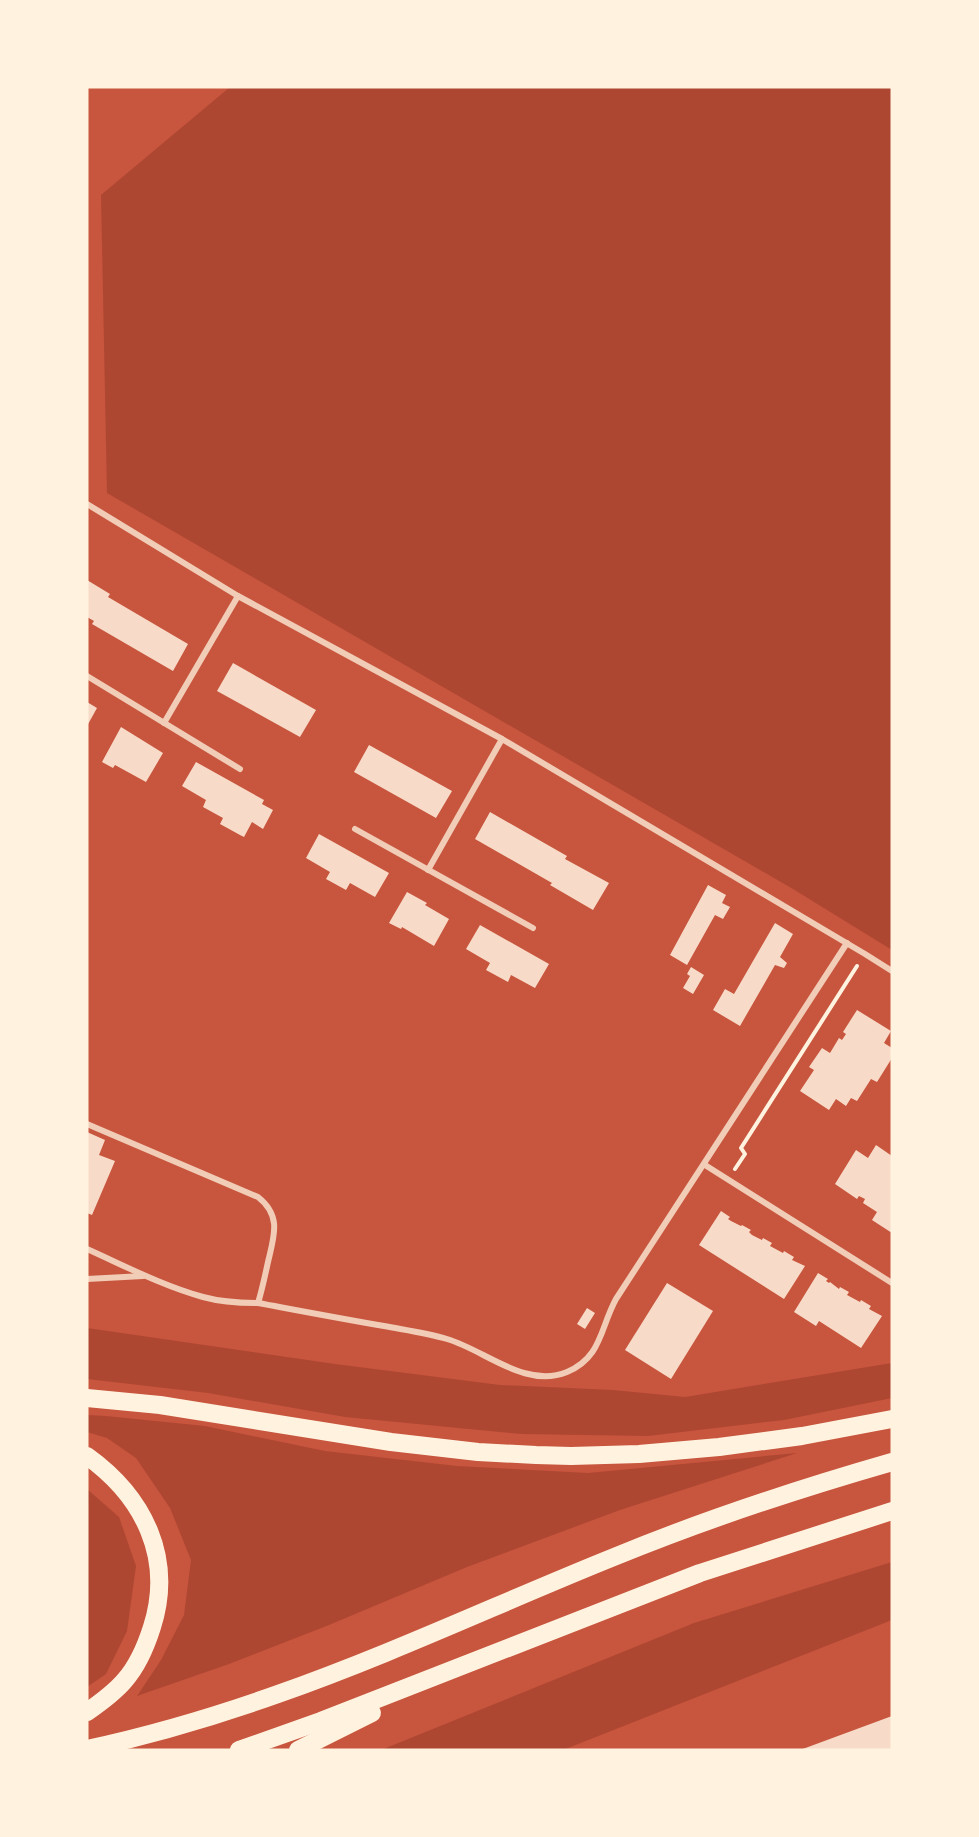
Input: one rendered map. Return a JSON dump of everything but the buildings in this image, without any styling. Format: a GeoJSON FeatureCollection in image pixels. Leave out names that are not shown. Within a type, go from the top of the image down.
{"type":"FeatureCollection","features":[{"type":"Feature","properties":{"kind":"highway"},"geometry":{"type":"LineString","coordinates":[[87,1398],[150,1403],[391,1442],[478,1452],[571,1456],[639,1454],[719,1447],[802,1436],[892,1419]]}},
{"type":"Feature","properties":{"kind":"highway"},"geometry":{"type":"LineString","coordinates":[[87,1456],[112,1477],[135,1503],[145,1521],[157,1554],[160,1583],[159,1603],[150,1635],[137,1664],[125,1680],[87,1712]]}},
{"type":"Feature","properties":{"kind":"highway"},"geometry":{"type":"LineString","coordinates":[[87,1749],[193,1722],[279,1694],[415,1641],[662,1538],[817,1484],[892,1462]]}},
{"type":"Feature","properties":{"kind":"highway"},"geometry":{"type":"LineString","coordinates":[[239,1750],[321,1721],[700,1573],[892,1511]]}},
{"type":"Feature","properties":{"kind":"highway"},"geometry":{"type":"LineString","coordinates":[[298,1750],[464,1665]]}},
{"type":"Feature","properties":{"kind":"street"},"geometry":{"type":"LineString","coordinates":[[87,504],[238,596],[502,739],[892,971]]}},
{"type":"Feature","properties":{"kind":"street"},"geometry":{"type":"LineString","coordinates":[[164,723],[238,596]]}},
{"type":"Feature","properties":{"kind":"street"},"geometry":{"type":"LineString","coordinates":[[87,676],[240,769]]}},
{"type":"Feature","properties":{"kind":"street"},"geometry":{"type":"LineString","coordinates":[[428,870],[502,739]]}},
{"type":"Feature","properties":{"kind":"street"},"geometry":{"type":"LineString","coordinates":[[356,829],[533,928]]}},
{"type":"Feature","properties":{"kind":"street"},"geometry":{"type":"LineString","coordinates":[[87,1249],[147,1276],[202,1297],[258,1304],[448,1339],[523,1373],[551,1376],[564,1373],[584,1362],[600,1342],[616,1299],[847,943]]}},
{"type":"Feature","properties":{"kind":"street"},"geometry":{"type":"LineString","coordinates":[[87,1124],[258,1197],[265,1203],[274,1222],[275,1234],[258,1304]]}},
{"type":"Feature","properties":{"kind":"street"},"geometry":{"type":"LineString","coordinates":[[705,1165],[892,1283]]}},
{"type":"Feature","properties":{"kind":"street"},"geometry":{"type":"LineString","coordinates":[[87,1279],[147,1276]]}},
{"type":"Feature","properties":{"kind":"path"},"geometry":{"type":"LineString","coordinates":[[728,1179],[745,1154],[741,1148],[865,954]]}},
{"type":"Feature","properties":{"kind":"shaded area"},"geometry":{"type":"Polygon","coordinates":[[[230,87],[892,87],[892,950],[793,889],[107,493],[101,195],[230,87]]]}},
{"type":"Feature","properties":{"kind":"shaded area"},"geometry":{"type":"Polygon","coordinates":[[[87,1328],[500,1385],[613,1390],[685,1397],[892,1363],[892,1398],[784,1420],[648,1436],[521,1434],[345,1417],[208,1393],[87,1379],[87,1328]]]}},
{"type":"Feature","properties":{"kind":"shaded area"},"geometry":{"type":"Polygon","coordinates":[[[87,1415],[205,1426],[325,1451],[457,1466],[588,1473],[797,1453],[620,1510],[467,1567],[229,1664],[137,1696],[161,1660],[184,1615],[191,1560],[170,1508],[136,1458],[107,1438],[87,1432],[87,1415]]]}},
{"type":"Feature","properties":{"kind":"shaded area"},"geometry":{"type":"Polygon","coordinates":[[[87,1489],[119,1517],[136,1566],[127,1631],[106,1674],[87,1687],[87,1489]]]}},
{"type":"Feature","properties":{"kind":"shaded area"},"geometry":{"type":"Polygon","coordinates":[[[892,1562],[892,1620],[563,1750],[381,1750],[694,1623],[892,1562]]]}}]}
